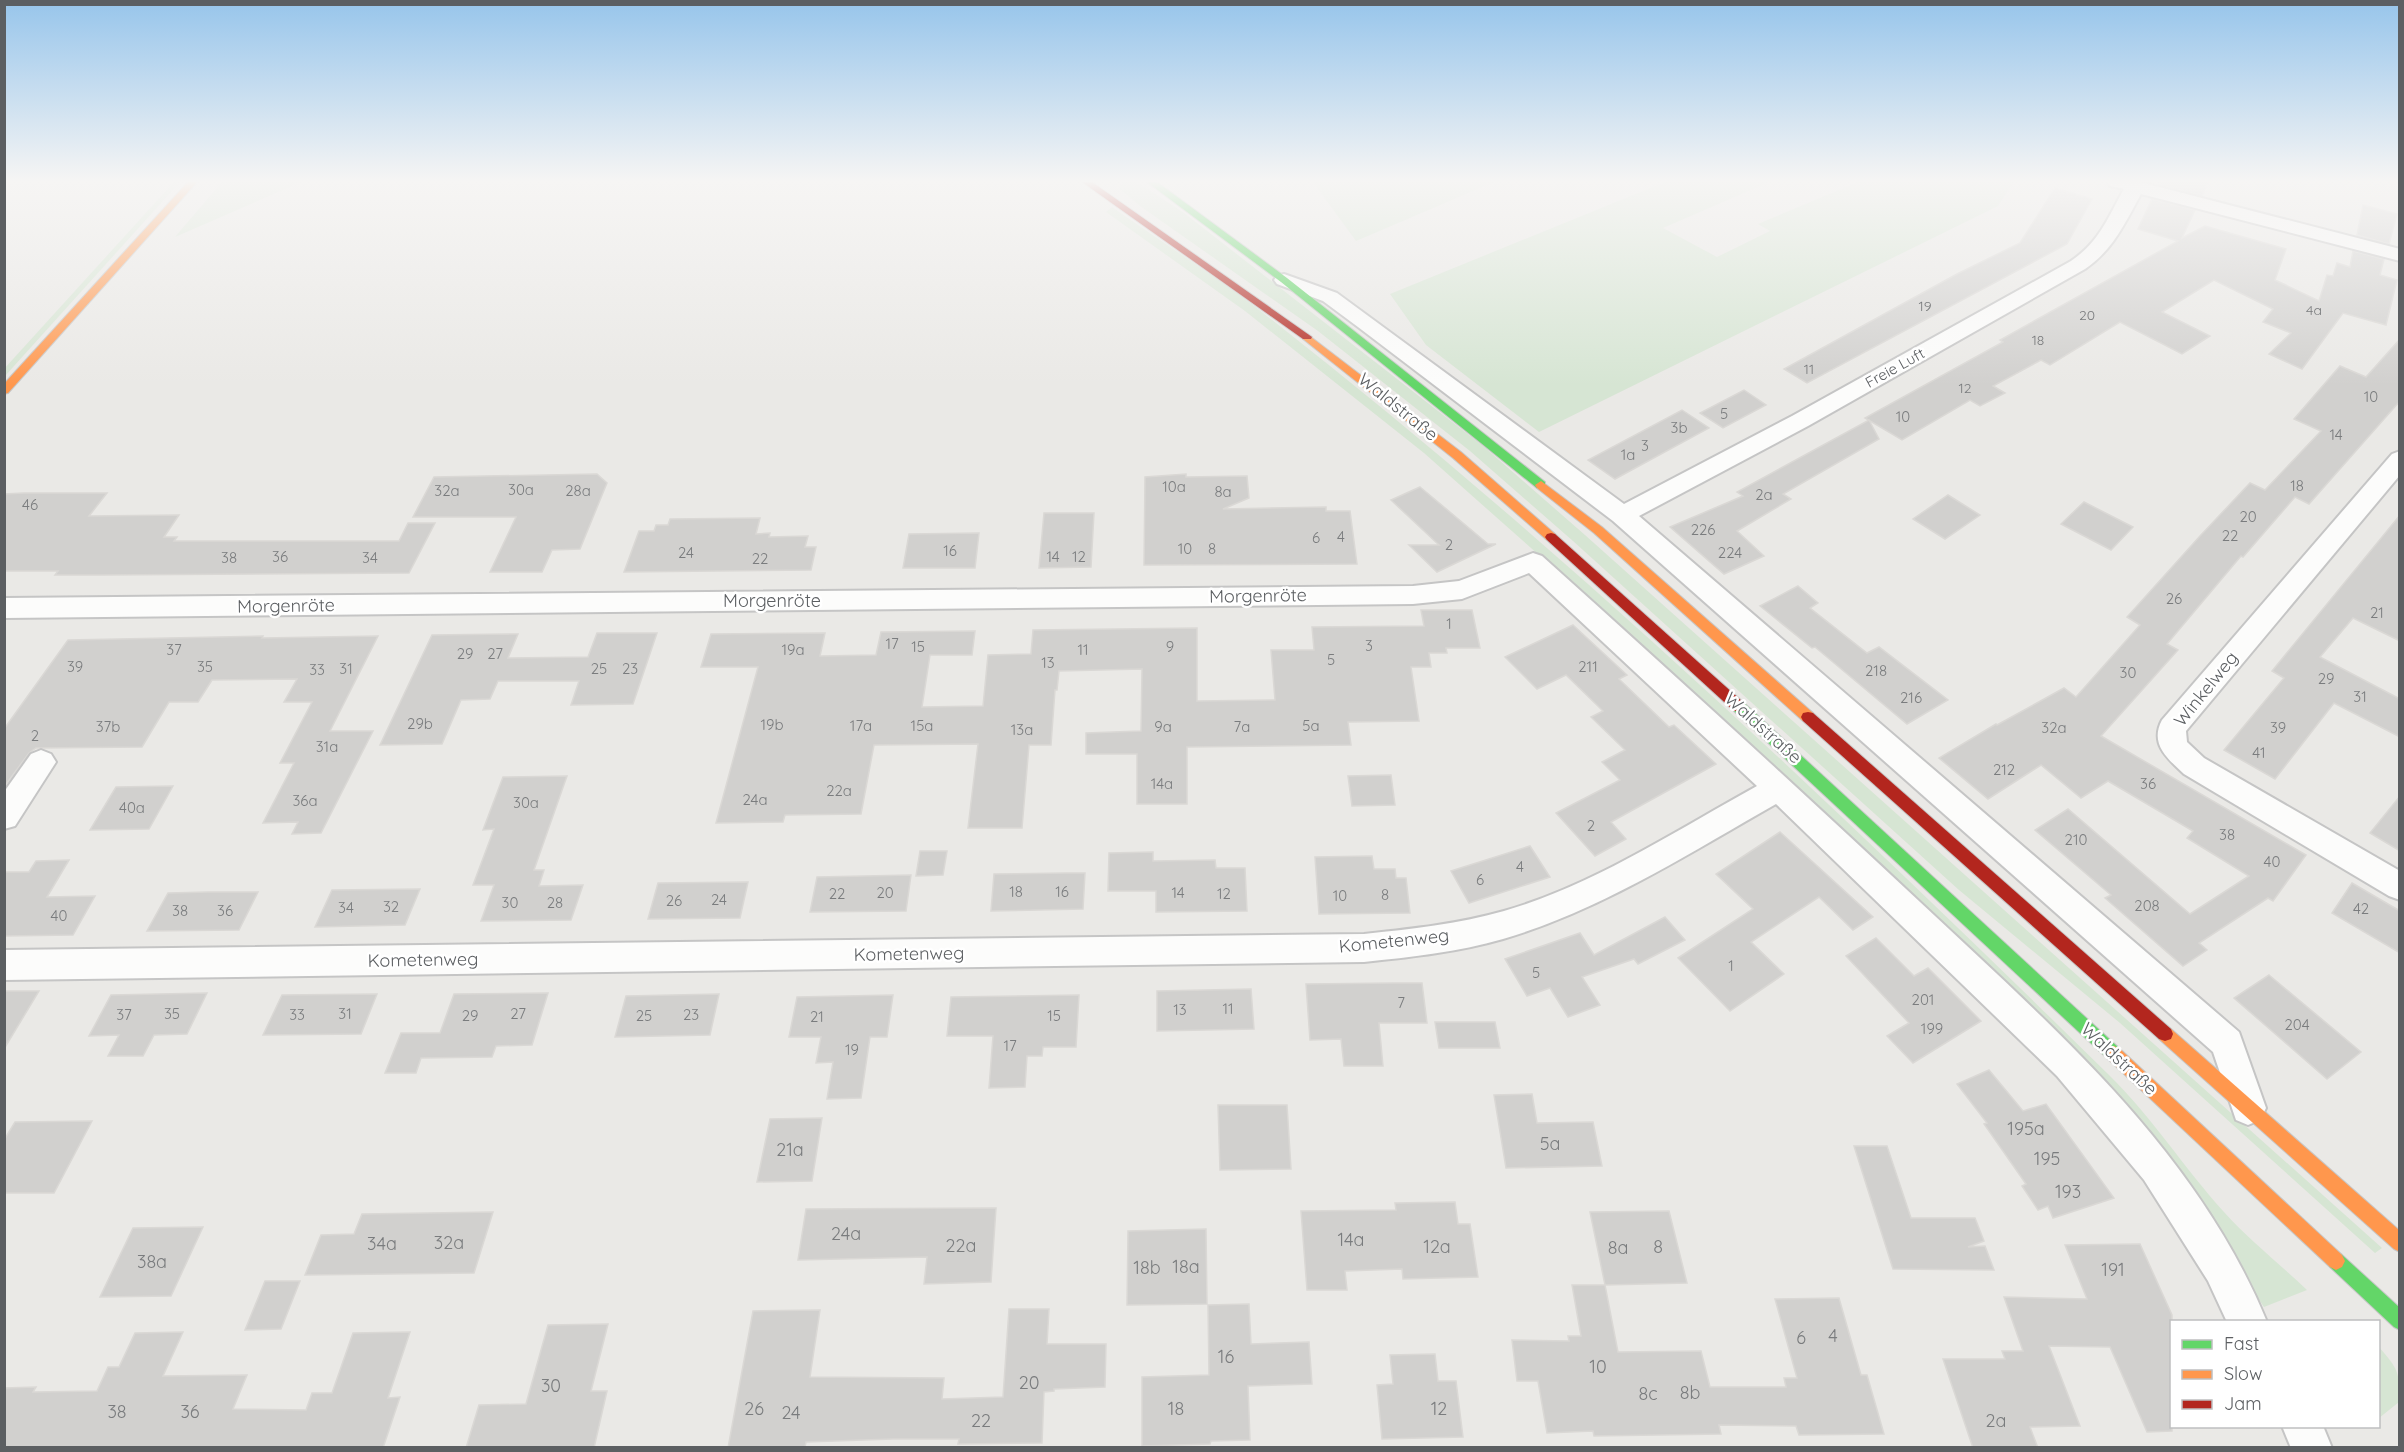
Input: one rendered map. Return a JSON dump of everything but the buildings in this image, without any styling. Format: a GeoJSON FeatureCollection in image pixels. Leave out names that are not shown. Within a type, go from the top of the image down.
{"type":"FeatureCollection","features":[{"type":"Feature","properties":{"kind":"main road"},"geometry":{"type":"LineString","coordinates":[[4,391],[131,250]]}},
{"type":"Feature","properties":{"kind":"main road","name":"Waldstraße"},"geometry":{"type":"LineString","coordinates":[[1185,250],[1261,302],[1344,364],[1554,539],[1872,828],[2400,1321]]}},
{"type":"Feature","properties":{"kind":"main road","name":"Waldstraße"},"geometry":{"type":"LineString","coordinates":[[1243,250],[1598,530],[2400,1243]]}},
{"type":"Feature","properties":{"kind":"street","name":"Freie Luft"},"geometry":{"type":"LineString","coordinates":[[1622,515],[1800,421],[2078,265],[2098,250]]}},
{"type":"Feature","properties":{"kind":"street"},"geometry":{"type":"LineString","coordinates":[[2380,250],[2400,255]]}},
{"type":"Feature","properties":{"kind":"street","name":"Waldstraße"},"geometry":{"type":"LineString","coordinates":[[1284,280],[1330,297],[1431,370],[1622,515],[2227,1043],[2248,1108]]}},
{"type":"Feature","properties":{"kind":"street","name":"Winkelweg"},"geometry":{"type":"LineString","coordinates":[[2400,459],[2172,728],[2173,746],[2194,766],[2400,887]]}},
{"type":"Feature","properties":{"kind":"street","name":"Waldstraße"},"geometry":{"type":"LineString","coordinates":[[1533,562],[1779,788],[2069,1065],[2157,1167],[2221,1268],[2247,1320]]}},
{"type":"Feature","properties":{"kind":"street","name":"Morgenröte"},"geometry":{"type":"LineString","coordinates":[[4,608],[1413,595],[1462,590],[1533,562]]}},
{"type":"Feature","properties":{"kind":"street"},"geometry":{"type":"LineString","coordinates":[[4,817],[41,762]]}},
{"type":"Feature","properties":{"kind":"street","name":"Kometenweg"},"geometry":{"type":"LineString","coordinates":[[4,965],[1364,948],[1437,940],[1520,920],[1587,893],[1779,788]]}},
{"type":"Feature","properties":{"kind":"street"},"geometry":{"type":"LineString","coordinates":[[2303,1428],[2312,1448]]}},
{"type":"Feature","properties":{"kind":"green space"},"geometry":{"type":"Polygon","coordinates":[[[112,250],[119,250],[5,376],[4,369],[112,250]]]}},
{"type":"Feature","properties":{"kind":"green space"},"geometry":{"type":"Polygon","coordinates":[[[1159,250],[1174,250],[1204,270],[1258,309],[1370,398],[1480,490],[1695,680],[1904,876],[2109,1075],[2125,1091],[2224,1212],[2307,1290],[2264,1307],[2162,1156],[1621,628],[1424,453],[1245,311],[1159,250]]]}},
{"type":"Feature","properties":{"kind":"green space"},"geometry":{"type":"Polygon","coordinates":[[[1202,250],[1231,250],[1483,446],[2382,1248],[2375,1253],[2120,1023],[1959,890],[1573,541],[1470,451],[1318,331],[1202,250]]]}},
{"type":"Feature","properties":{"kind":"green space"},"geometry":{"type":"Polygon","coordinates":[[[1499,250],[1704,250],[1717,257],[1732,250],[1909,250],[1539,432],[1426,345],[1390,294],[1499,250]]]}},
{"type":"Feature","properties":{"kind":"green space"},"geometry":{"type":"Polygon","coordinates":[[[2380,1348],[2398,1377],[2399,1402],[2380,1417],[2380,1348]]]}},
{"type":"Feature","properties":{"kind":"traffic: fast"},"geometry":{"type":"LineString","coordinates":[[1243,250],[1541,485]]}},
{"type":"Feature","properties":{"kind":"traffic: fast"},"geometry":{"type":"LineString","coordinates":[[1739,707],[2114,1054]]}},
{"type":"Feature","properties":{"kind":"traffic: fast"},"geometry":{"type":"LineString","coordinates":[[2336,1261],[2400,1321]]}},
{"type":"Feature","properties":{"kind":"traffic: slow"},"geometry":{"type":"LineString","coordinates":[[4,391],[131,250]]}},
{"type":"Feature","properties":{"kind":"traffic: slow"},"geometry":{"type":"LineString","coordinates":[[1307,337],[1457,455],[1551,537]]}},
{"type":"Feature","properties":{"kind":"traffic: slow"},"geometry":{"type":"LineString","coordinates":[[1541,485],[1598,530],[1808,717]]}},
{"type":"Feature","properties":{"kind":"traffic: slow"},"geometry":{"type":"LineString","coordinates":[[2165,1034],[2400,1243]]}},
{"type":"Feature","properties":{"kind":"traffic: slow"},"geometry":{"type":"LineString","coordinates":[[2114,1054],[2336,1261]]}},
{"type":"Feature","properties":{"kind":"traffic: jam"},"geometry":{"type":"LineString","coordinates":[[1183,250],[1307,337]]}},
{"type":"Feature","properties":{"kind":"traffic: jam"},"geometry":{"type":"LineString","coordinates":[[1551,537],[1739,707]]}},
{"type":"Feature","properties":{"kind":"traffic: jam"},"geometry":{"type":"LineString","coordinates":[[1808,717],[2165,1034]]}}]}
